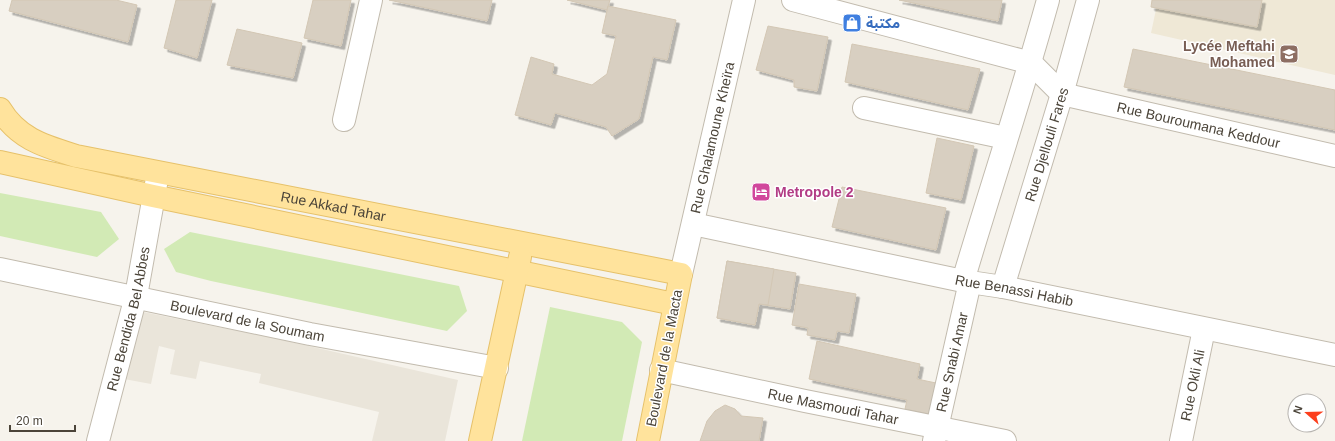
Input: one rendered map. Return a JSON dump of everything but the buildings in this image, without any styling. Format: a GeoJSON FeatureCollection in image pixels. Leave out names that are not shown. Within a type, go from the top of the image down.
{"type":"FeatureCollection","features":[{"type":"Feature","properties":{"kind":"main road","name":"Rue Akkad Tahar"},"geometry":{"type":"LineString","coordinates":[[0,109],[8,122],[23,135],[42,145],[76,156],[681,274]]}},
{"type":"Feature","properties":{"kind":"main road","name":"Rue Akkad Tahar"},"geometry":{"type":"LineString","coordinates":[[0,162],[153,196],[674,304]]}},
{"type":"Feature","properties":{"kind":"main road"},"geometry":{"type":"LineString","coordinates":[[480,441],[523,244]]}},
{"type":"Feature","properties":{"kind":"main road","name":"Boulevard de la Macta"},"geometry":{"type":"LineString","coordinates":[[648,441],[681,274]]}},
{"type":"Feature","properties":{"kind":"street"},"geometry":{"type":"LineString","coordinates":[[344,120],[371,0]]}},
{"type":"Feature","properties":{"kind":"street","name":"Rue Ghalamoune Kheïra"},"geometry":{"type":"LineString","coordinates":[[681,274],[744,0]]}},
{"type":"Feature","properties":{"kind":"street"},"geometry":{"type":"LineString","coordinates":[[793,0],[1031,63],[1062,94]]}},
{"type":"Feature","properties":{"kind":"street","name":"Rue Snabi Amar"},"geometry":{"type":"LineString","coordinates":[[935,434],[966,282],[1006,138],[1031,63],[1048,0]]}},
{"type":"Feature","properties":{"kind":"street","name":"Rue Djellouli Fares"},"geometry":{"type":"LineString","coordinates":[[1003,287],[1062,94],[1088,0]]}},
{"type":"Feature","properties":{"kind":"street","name":"Rue Bouroumana Keddour"},"geometry":{"type":"LineString","coordinates":[[1062,94],[1335,156]]}},
{"type":"Feature","properties":{"kind":"street"},"geometry":{"type":"LineString","coordinates":[[864,108],[1006,138]]}},
{"type":"Feature","properties":{"kind":"street","name":"Rue Bendida Bel Abbes"},"geometry":{"type":"LineString","coordinates":[[98,441],[136,296],[158,173]]}},
{"type":"Feature","properties":{"kind":"street","name":"Rue Benassi Habib"},"geometry":{"type":"LineString","coordinates":[[693,224],[966,282],[1003,287],[1335,355]]}},
{"type":"Feature","properties":{"kind":"street","name":"Boulevard de la Soumam"},"geometry":{"type":"LineString","coordinates":[[0,269],[136,296],[310,334],[497,368]]}},
{"type":"Feature","properties":{"kind":"street","name":"Rue Okli Ali"},"geometry":{"type":"LineString","coordinates":[[1181,441],[1204,329]]}},
{"type":"Feature","properties":{"kind":"street","name":"Rue Masmoudi Tahar"},"geometry":{"type":"LineString","coordinates":[[661,370],[805,401],[935,434],[1005,441]]}},
{"type":"Feature","properties":{"kind":"shaded area","name":"Lycée Meftahi Mohamed"},"geometry":{"type":"Polygon","coordinates":[[[1158,0],[1335,0],[1335,75],[1151,33],[1158,0]]]}},
{"type":"Feature","properties":{"kind":"shaded area"},"geometry":{"type":"Polygon","coordinates":[[[138,311],[269,337],[458,380],[445,441],[372,441],[379,412],[259,383],[261,374],[200,361],[196,379],[170,374],[175,350],[159,346],[151,384],[124,379],[138,311]]]}},
{"type":"Feature","properties":{"kind":"green space"},"geometry":{"type":"Polygon","coordinates":[[[0,193],[101,212],[119,239],[97,257],[0,236],[0,193]]]}},
{"type":"Feature","properties":{"kind":"green space"},"geometry":{"type":"Polygon","coordinates":[[[190,232],[459,286],[467,311],[447,331],[211,281],[176,272],[164,249],[190,232]]]}},
{"type":"Feature","properties":{"kind":"green space"},"geometry":{"type":"Polygon","coordinates":[[[550,307],[622,322],[642,342],[622,441],[522,441],[550,307]]]}},
{"type":"Feature","properties":{"kind":"place","name":"مكتبة"},"geometry":{"type":"Point","coordinates":[852,23]}},
{"type":"Feature","properties":{"kind":"place","name":"Lycée Meftahi Mohamed"},"geometry":{"type":"Point","coordinates":[1289,54]}},
{"type":"Feature","properties":{"kind":"place","name":"Metropole 2"},"geometry":{"type":"Point","coordinates":[761,192]}}]}
